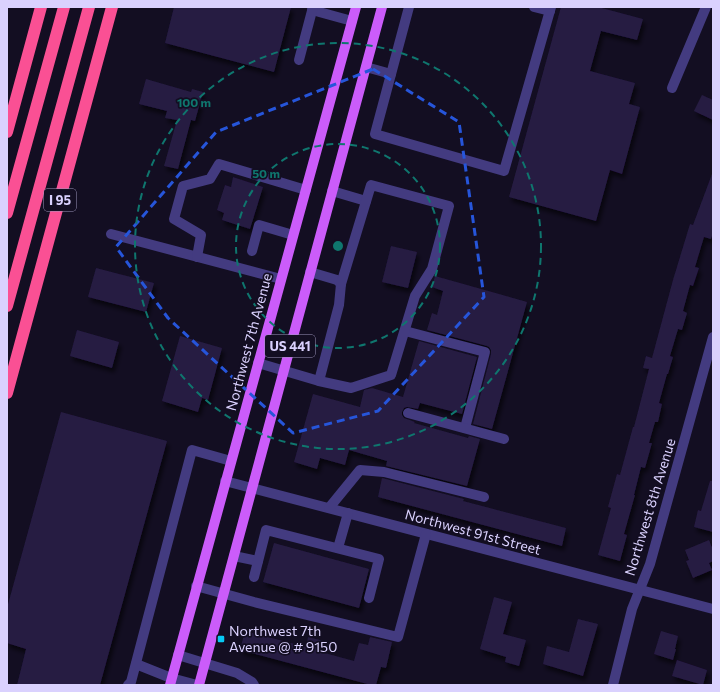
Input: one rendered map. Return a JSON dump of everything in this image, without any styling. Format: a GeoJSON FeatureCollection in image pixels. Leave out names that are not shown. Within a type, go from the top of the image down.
{"type":"FeatureCollection","features":[{"type":"Feature","properties":{"kind":"highway"},"geometry":{"type":"LineString","coordinates":[[7,132],[41,7]]}},
{"type":"Feature","properties":{"kind":"highway"},"geometry":{"type":"LineString","coordinates":[[7,213],[64,7]]}},
{"type":"Feature","properties":{"kind":"highway"},"geometry":{"type":"LineString","coordinates":[[7,306],[89,7]]}},
{"type":"Feature","properties":{"kind":"highway","name":"I 95"},"geometry":{"type":"LineString","coordinates":[[7,392],[112,7]]}},
{"type":"Feature","properties":{"kind":"main road","name":"Northwest 7th Avenue"},"geometry":{"type":"LineString","coordinates":[[171,681],[356,7]]}},
{"type":"Feature","properties":{"kind":"main road","name":"US 441"},"geometry":{"type":"LineString","coordinates":[[198,685],[224,594],[382,7]]}},
{"type":"Feature","properties":{"kind":"street"},"geometry":{"type":"LineString","coordinates":[[409,7],[375,134],[504,171],[550,9],[534,7]]}},
{"type":"Feature","properties":{"kind":"street"},"geometry":{"type":"LineString","coordinates":[[672,88],[706,7]]}},
{"type":"Feature","properties":{"kind":"street"},"geometry":{"type":"LineString","coordinates":[[299,60],[312,9],[352,21]]}},
{"type":"Feature","properties":{"kind":"street"},"geometry":{"type":"LineString","coordinates":[[366,67],[391,74]]}},
{"type":"Feature","properties":{"kind":"street"},"geometry":{"type":"LineString","coordinates":[[197,257],[201,235],[174,219],[183,186],[210,179],[219,164],[306,190]]}},
{"type":"Feature","properties":{"kind":"street"},"geometry":{"type":"LineString","coordinates":[[258,363],[319,381],[351,388],[391,375],[415,296],[432,269],[449,206],[371,185],[341,284],[339,305],[319,381]]}},
{"type":"Feature","properties":{"kind":"street"},"geometry":{"type":"LineString","coordinates":[[332,191],[366,201]]}},
{"type":"Feature","properties":{"kind":"street"},"geometry":{"type":"LineString","coordinates":[[252,251],[259,225],[293,235]]}},
{"type":"Feature","properties":{"kind":"street"},"geometry":{"type":"LineString","coordinates":[[111,234],[281,279]]}},
{"type":"Feature","properties":{"kind":"street"},"geometry":{"type":"LineString","coordinates":[[310,272],[337,280],[341,284]]}},
{"type":"Feature","properties":{"kind":"street"},"geometry":{"type":"LineString","coordinates":[[404,331],[485,352],[465,428]]}},
{"type":"Feature","properties":{"kind":"street","name":"Northwest 8th Avenue"},"geometry":{"type":"LineString","coordinates":[[613,685],[632,609],[650,564],[713,337]]}},
{"type":"Feature","properties":{"kind":"street"},"geometry":{"type":"LineString","coordinates":[[408,413],[504,439]]}},
{"type":"Feature","properties":{"kind":"street"},"geometry":{"type":"LineString","coordinates":[[128,685],[131,682],[136,664],[192,450],[231,462]]}},
{"type":"Feature","properties":{"kind":"street"},"geometry":{"type":"LineString","coordinates":[[329,508],[360,470],[384,472],[484,497]]}},
{"type":"Feature","properties":{"kind":"street","name":"Northwest 91st Street"},"geometry":{"type":"LineString","coordinates":[[225,481],[713,610]]}},
{"type":"Feature","properties":{"kind":"street"},"geometry":{"type":"LineString","coordinates":[[338,548],[348,513]]}},
{"type":"Feature","properties":{"kind":"street"},"geometry":{"type":"LineString","coordinates":[[254,577],[266,530],[379,559],[369,598]]}},
{"type":"Feature","properties":{"kind":"street"},"geometry":{"type":"LineString","coordinates":[[196,586],[398,637],[426,534]]}},
{"type":"Feature","properties":{"kind":"street"},"geometry":{"type":"LineString","coordinates":[[234,556],[258,561]]}},
{"type":"Feature","properties":{"kind":"street"},"geometry":{"type":"LineString","coordinates":[[178,656],[238,672],[254,685]]}},
{"type":"Feature","properties":{"kind":"street"},"geometry":{"type":"LineString","coordinates":[[136,664],[171,681],[198,685]]}},
{"type":"Feature","properties":{"kind":"highlighted area"},"geometry":{"type":"Polygon","coordinates":[[[373,69],[459,122],[484,297],[378,411],[293,433],[168,318],[116,247],[216,132],[373,69]]]}},
{"type":"Feature","properties":{"kind":"building"},"geometry":{"type":"Polygon","coordinates":[[[174,7],[291,7],[274,72],[165,43],[174,7]]]}},
{"type":"Feature","properties":{"kind":"building"},"geometry":{"type":"Polygon","coordinates":[[[561,7],[598,7],[643,19],[637,40],[601,31],[590,71],[635,83],[629,104],[640,107],[622,174],[610,170],[596,221],[509,197],[561,7]]]}},
{"type":"Feature","properties":{"kind":"building"},"geometry":{"type":"Polygon","coordinates":[[[146,79],[191,92],[192,89],[203,92],[195,121],[191,120],[178,169],[164,166],[177,120],[165,118],[167,111],[139,104],[146,79]]]}},
{"type":"Feature","properties":{"kind":"building"},"geometry":{"type":"Polygon","coordinates":[[[702,95],[713,100],[713,120],[694,111],[702,95]]]}},
{"type":"Feature","properties":{"kind":"building"},"geometry":{"type":"Polygon","coordinates":[[[712,174],[713,233],[711,239],[704,237],[695,267],[699,268],[693,286],[690,285],[683,311],[687,313],[682,330],[678,329],[670,356],[673,357],[659,403],[662,404],[658,422],[655,422],[649,443],[652,443],[645,468],[641,467],[624,534],[627,535],[620,561],[598,555],[611,508],[608,507],[617,474],[620,475],[649,369],[643,368],[646,356],[652,358],[690,224],[693,225],[712,174]]]}},
{"type":"Feature","properties":{"kind":"building"},"geometry":{"type":"Polygon","coordinates":[[[233,177],[263,187],[250,229],[222,220],[224,213],[217,210],[225,185],[231,187],[233,177]]]}},
{"type":"Feature","properties":{"kind":"building"},"geometry":{"type":"Polygon","coordinates":[[[391,246],[417,252],[408,288],[382,282],[391,246]]]}},
{"type":"Feature","properties":{"kind":"building"},"geometry":{"type":"Polygon","coordinates":[[[96,268],[154,283],[146,312],[88,297],[96,268]]]}},
{"type":"Feature","properties":{"kind":"building"},"geometry":{"type":"Polygon","coordinates":[[[435,276],[527,302],[492,429],[473,424],[491,350],[487,346],[427,330],[432,313],[437,315],[443,291],[432,287],[435,276]]]}},
{"type":"Feature","properties":{"kind":"building"},"geometry":{"type":"Polygon","coordinates":[[[77,330],[119,342],[112,368],[70,356],[77,330]]]}},
{"type":"Feature","properties":{"kind":"building"},"geometry":{"type":"Polygon","coordinates":[[[180,336],[222,348],[208,400],[202,398],[198,412],[162,401],[180,336]]]}},
{"type":"Feature","properties":{"kind":"building"},"geometry":{"type":"Polygon","coordinates":[[[419,341],[477,357],[462,414],[420,403],[418,409],[407,407],[404,408],[402,412],[404,418],[415,422],[414,423],[468,438],[469,436],[480,439],[467,486],[386,466],[387,461],[349,450],[345,465],[320,458],[317,469],[294,462],[313,394],[360,407],[364,390],[372,388],[403,397],[419,341]]]}},
{"type":"Feature","properties":{"kind":"building"},"geometry":{"type":"Polygon","coordinates":[[[61,412],[167,441],[100,685],[17,685],[26,649],[7,643],[7,608],[61,412]]]}},
{"type":"Feature","properties":{"kind":"building"},"geometry":{"type":"Polygon","coordinates":[[[382,478],[464,499],[463,501],[566,528],[562,546],[378,497],[382,478]]]}},
{"type":"Feature","properties":{"kind":"building"},"geometry":{"type":"Polygon","coordinates":[[[710,481],[713,481],[713,532],[694,527],[698,510],[701,511],[710,481]]]}},
{"type":"Feature","properties":{"kind":"building"},"geometry":{"type":"Polygon","coordinates":[[[709,540],[713,550],[713,561],[709,563],[712,570],[693,578],[686,561],[689,560],[685,550],[709,540]]]}},
{"type":"Feature","properties":{"kind":"building"},"geometry":{"type":"Polygon","coordinates":[[[274,543],[369,569],[359,608],[263,582],[274,543]]]}},
{"type":"Feature","properties":{"kind":"building"},"geometry":{"type":"Polygon","coordinates":[[[494,597],[512,602],[503,634],[526,640],[519,666],[505,662],[506,657],[480,649],[494,597]]]}},
{"type":"Feature","properties":{"kind":"building"},"geometry":{"type":"Polygon","coordinates":[[[578,619],[598,624],[583,676],[543,664],[547,646],[569,652],[578,619]]]}},
{"type":"Feature","properties":{"kind":"building"},"geometry":{"type":"Polygon","coordinates":[[[245,631],[306,647],[308,637],[324,641],[321,652],[354,661],[359,643],[368,645],[370,637],[392,642],[386,668],[381,667],[376,685],[371,685],[240,650],[245,631]]]}},
{"type":"Feature","properties":{"kind":"building"},"geometry":{"type":"Polygon","coordinates":[[[661,631],[678,636],[673,660],[654,654],[661,631]]]}},
{"type":"Feature","properties":{"kind":"building"},"geometry":{"type":"Polygon","coordinates":[[[677,660],[707,670],[703,685],[672,676],[677,660]]]}},
{"type":"Feature","properties":{"kind":"place","name":"Northwest 7th Avenue @ # 9150"},"geometry":{"type":"Point","coordinates":[221,639]}}]}
